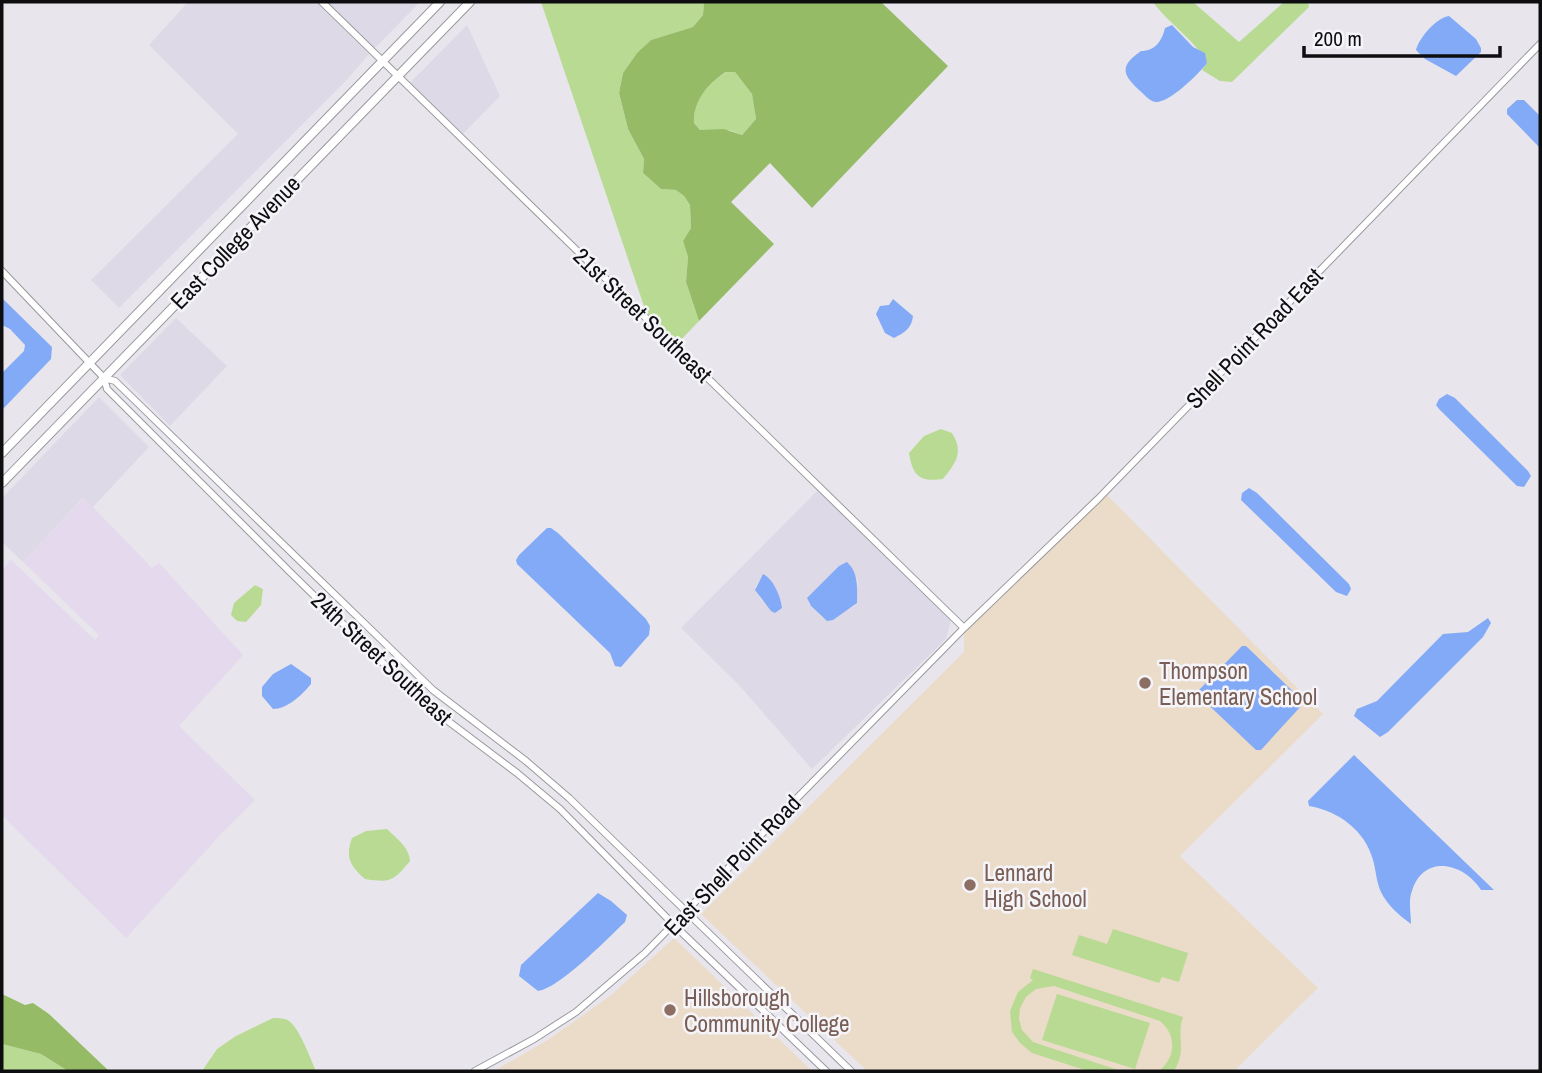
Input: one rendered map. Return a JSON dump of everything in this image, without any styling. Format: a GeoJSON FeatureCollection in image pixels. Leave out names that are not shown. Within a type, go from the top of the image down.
{"type":"FeatureCollection","features":[{"type":"Feature","properties":{"kind":"main road","name":"East College Avenue"},"geometry":{"type":"LineString","coordinates":[[2,453],[440,2]]}},
{"type":"Feature","properties":{"kind":"main road","name":"East College Avenue"},"geometry":{"type":"LineString","coordinates":[[2,483],[470,2]]}},
{"type":"Feature","properties":{"kind":"street","name":"21st Street Southeast"},"geometry":{"type":"LineString","coordinates":[[322,2],[964,628]]}},
{"type":"Feature","properties":{"kind":"street","name":"Shell Point Road East"},"geometry":{"type":"LineString","coordinates":[[964,628],[1098,499],[1540,44]]}},
{"type":"Feature","properties":{"kind":"street","name":"24th Street Southeast"},"geometry":{"type":"LineString","coordinates":[[2,271],[104,378],[107,388],[424,703],[560,809],[674,925],[826,1071]]}},
{"type":"Feature","properties":{"kind":"street","name":"24th Street Southeast"},"geometry":{"type":"LineString","coordinates":[[104,378],[115,380],[433,690],[527,761],[569,798],[851,1071]]}},
{"type":"Feature","properties":{"kind":"street","name":"East Shell Point Road"},"geometry":{"type":"LineString","coordinates":[[475,1071],[534,1039],[576,1012],[624,972],[674,925],[964,628]]}},
{"type":"Feature","properties":{"kind":"shaded area"},"geometry":{"type":"Polygon","coordinates":[[[188,2],[318,2],[369,54],[344,83],[119,308],[91,280],[238,134],[149,45],[188,2]]]}},
{"type":"Feature","properties":{"kind":"shaded area"},"geometry":{"type":"Polygon","coordinates":[[[327,2],[420,2],[374,49],[327,2]]]}},
{"type":"Feature","properties":{"kind":"shaded area"},"geometry":{"type":"Polygon","coordinates":[[[467,25],[500,96],[462,135],[409,84],[467,25]]]}},
{"type":"Feature","properties":{"kind":"shaded area"},"geometry":{"type":"Polygon","coordinates":[[[176,318],[227,366],[170,426],[120,375],[176,318]]]}},
{"type":"Feature","properties":{"kind":"shaded area"},"geometry":{"type":"Polygon","coordinates":[[[99,397],[149,447],[93,507],[83,498],[23,562],[2,542],[2,498],[99,397]]]}},
{"type":"Feature","properties":{"kind":"shaded area"},"geometry":{"type":"Polygon","coordinates":[[[818,490],[951,620],[946,639],[812,769],[739,685],[681,628],[818,490]],[[849,563],[839,566],[808,603],[824,619],[833,620],[855,606],[858,581],[849,563]],[[763,574],[755,587],[761,600],[775,613],[782,608],[781,602],[770,578],[763,574]]]}},
{"type":"Feature","properties":{"kind":"shaded area","name":"Lennard High School"},"geometry":{"type":"Polygon","coordinates":[[[1107,495],[1323,714],[1180,856],[1318,988],[1234,1071],[867,1071],[701,914],[964,652],[964,628],[1107,495]]]}},
{"type":"Feature","properties":{"kind":"shaded area"},"geometry":{"type":"Polygon","coordinates":[[[84,498],[152,568],[159,563],[243,655],[179,726],[255,800],[126,938],[2,815],[2,570],[11,560],[95,640],[99,635],[23,562],[84,498]]]}},
{"type":"Feature","properties":{"kind":"shaded area","name":"Hillsborough Community College"},"geometry":{"type":"Polygon","coordinates":[[[674,938],[812,1071],[494,1071],[548,1040],[610,996],[674,938]]]}},
{"type":"Feature","properties":{"kind":"green space"},"geometry":{"type":"Polygon","coordinates":[[[541,2],[704,2],[703,15],[693,27],[651,40],[637,53],[623,73],[619,93],[628,129],[644,159],[643,173],[661,189],[676,190],[690,205],[691,228],[683,241],[688,257],[686,282],[699,321],[677,344],[647,315],[541,2]]]}},
{"type":"Feature","properties":{"kind":"green space"},"geometry":{"type":"Polygon","coordinates":[[[704,2],[881,2],[948,66],[812,208],[770,163],[731,202],[774,244],[699,321],[686,282],[688,257],[683,241],[691,228],[690,205],[676,190],[661,189],[643,173],[644,159],[628,129],[619,93],[623,73],[637,53],[651,40],[693,27],[703,15],[704,2]],[[726,72],[703,93],[694,115],[694,123],[700,130],[724,129],[742,135],[756,119],[752,94],[735,72],[726,72]]]}},
{"type":"Feature","properties":{"kind":"green space"},"geometry":{"type":"Polygon","coordinates":[[[1153,2],[1193,2],[1239,42],[1284,2],[1308,2],[1309,7],[1232,82],[1220,81],[1202,70],[1207,63],[1202,55],[1153,2]]]}},
{"type":"Feature","properties":{"kind":"green space"},"geometry":{"type":"Polygon","coordinates":[[[727,72],[735,72],[752,94],[756,119],[742,135],[729,130],[700,130],[694,123],[699,99],[714,81],[727,72]]]}},
{"type":"Feature","properties":{"kind":"green space"},"geometry":{"type":"Polygon","coordinates":[[[941,429],[952,433],[956,440],[957,457],[943,479],[929,480],[915,473],[909,453],[924,436],[941,429]]]}},
{"type":"Feature","properties":{"kind":"green space"},"geometry":{"type":"Polygon","coordinates":[[[255,585],[263,589],[261,605],[246,622],[237,621],[231,615],[234,603],[255,585]]]}},
{"type":"Feature","properties":{"kind":"green space"},"geometry":{"type":"Polygon","coordinates":[[[387,829],[405,847],[410,861],[391,879],[365,879],[350,861],[352,838],[366,831],[387,829]]]}},
{"type":"Feature","properties":{"kind":"green space"},"geometry":{"type":"Polygon","coordinates":[[[1113,929],[1188,953],[1179,982],[1162,977],[1159,983],[1072,955],[1079,935],[1107,944],[1113,929]]]}},
{"type":"Feature","properties":{"kind":"green space"},"geometry":{"type":"Polygon","coordinates":[[[1033,969],[1183,1017],[1179,1062],[1175,1069],[1159,1071],[1169,1059],[1172,1046],[1172,1039],[1160,1021],[1054,986],[1036,989],[1026,997],[1020,1008],[1022,1030],[1033,1042],[1121,1071],[1088,1071],[1032,1053],[1012,1032],[1010,1011],[1018,992],[1033,980],[1030,978],[1033,969]]]}},
{"type":"Feature","properties":{"kind":"green space"},"geometry":{"type":"Polygon","coordinates":[[[2,994],[25,1005],[33,1003],[49,1014],[109,1071],[68,1071],[41,1054],[2,1044],[2,994]]]}},
{"type":"Feature","properties":{"kind":"green space"},"geometry":{"type":"Polygon","coordinates":[[[1057,994],[1150,1023],[1135,1069],[1042,1040],[1057,994]]]}},
{"type":"Feature","properties":{"kind":"green space"},"geometry":{"type":"Polygon","coordinates":[[[273,1018],[286,1019],[293,1025],[316,1071],[202,1071],[217,1049],[236,1036],[273,1018]]]}},
{"type":"Feature","properties":{"kind":"green space"},"geometry":{"type":"Polygon","coordinates":[[[2,1044],[41,1054],[68,1071],[2,1071],[2,1044]]]}},
{"type":"Feature","properties":{"kind":"water"},"geometry":{"type":"Polygon","coordinates":[[[1449,16],[1476,39],[1481,48],[1481,52],[1456,76],[1425,59],[1416,50],[1429,29],[1449,16]]]}},
{"type":"Feature","properties":{"kind":"water"},"geometry":{"type":"Polygon","coordinates":[[[1172,25],[1193,47],[1205,53],[1207,63],[1175,93],[1155,102],[1148,99],[1132,83],[1126,69],[1134,56],[1157,44],[1165,28],[1172,25]]]}},
{"type":"Feature","properties":{"kind":"water"},"geometry":{"type":"Polygon","coordinates":[[[1517,100],[1524,100],[1540,116],[1540,148],[1507,114],[1507,109],[1517,100]]]}},
{"type":"Feature","properties":{"kind":"water"},"geometry":{"type":"Polygon","coordinates":[[[2,298],[52,347],[51,359],[2,410],[2,373],[24,351],[25,345],[10,329],[2,325],[2,298]]]}},
{"type":"Feature","properties":{"kind":"water"},"geometry":{"type":"Polygon","coordinates":[[[893,299],[913,316],[907,330],[894,338],[885,333],[876,314],[880,306],[889,305],[893,299]]]}},
{"type":"Feature","properties":{"kind":"water"},"geometry":{"type":"Polygon","coordinates":[[[1447,394],[1455,398],[1528,471],[1531,476],[1524,487],[1517,486],[1439,409],[1436,405],[1439,399],[1447,394]]]}},
{"type":"Feature","properties":{"kind":"water"},"geometry":{"type":"Polygon","coordinates":[[[1249,488],[1349,584],[1351,589],[1347,596],[1336,592],[1241,500],[1242,493],[1249,488]]]}},
{"type":"Feature","properties":{"kind":"water"},"geometry":{"type":"Polygon","coordinates":[[[547,528],[558,533],[650,626],[649,635],[621,667],[615,666],[610,653],[517,564],[519,555],[547,528]]]}},
{"type":"Feature","properties":{"kind":"water"},"geometry":{"type":"Polygon","coordinates":[[[847,562],[855,576],[857,603],[833,620],[827,621],[811,606],[807,598],[839,566],[847,562]]]}},
{"type":"Feature","properties":{"kind":"water"},"geometry":{"type":"Polygon","coordinates":[[[763,574],[773,584],[780,599],[782,608],[775,613],[755,590],[763,574]]]}},
{"type":"Feature","properties":{"kind":"water"},"geometry":{"type":"Polygon","coordinates":[[[1488,618],[1491,623],[1483,637],[1388,732],[1380,737],[1354,716],[1357,709],[1377,701],[1443,634],[1468,632],[1488,618]]]}},
{"type":"Feature","properties":{"kind":"water"},"geometry":{"type":"Polygon","coordinates":[[[1242,646],[1246,646],[1303,701],[1261,750],[1256,750],[1198,695],[1198,691],[1242,646]]]}},
{"type":"Feature","properties":{"kind":"water"},"geometry":{"type":"Polygon","coordinates":[[[291,664],[311,678],[311,684],[289,704],[273,709],[262,696],[262,687],[273,674],[291,664]]]}},
{"type":"Feature","properties":{"kind":"water"},"geometry":{"type":"Polygon","coordinates":[[[1354,755],[1494,890],[1481,890],[1465,873],[1455,868],[1435,867],[1425,871],[1412,891],[1411,924],[1394,910],[1381,892],[1369,849],[1357,831],[1340,817],[1309,806],[1308,801],[1354,755]]]}},
{"type":"Feature","properties":{"kind":"water"},"geometry":{"type":"Polygon","coordinates":[[[598,893],[627,915],[625,922],[570,972],[538,991],[519,976],[521,965],[598,893]]]}},
{"type":"Feature","properties":{"kind":"place","name":"Thompson Elementary School"},"geometry":{"type":"Point","coordinates":[1145,683]}},
{"type":"Feature","properties":{"kind":"place","name":"Lennard High School"},"geometry":{"type":"Point","coordinates":[970,885]}},
{"type":"Feature","properties":{"kind":"place","name":"Hillsborough Community College"},"geometry":{"type":"Point","coordinates":[670,1010]}}]}
